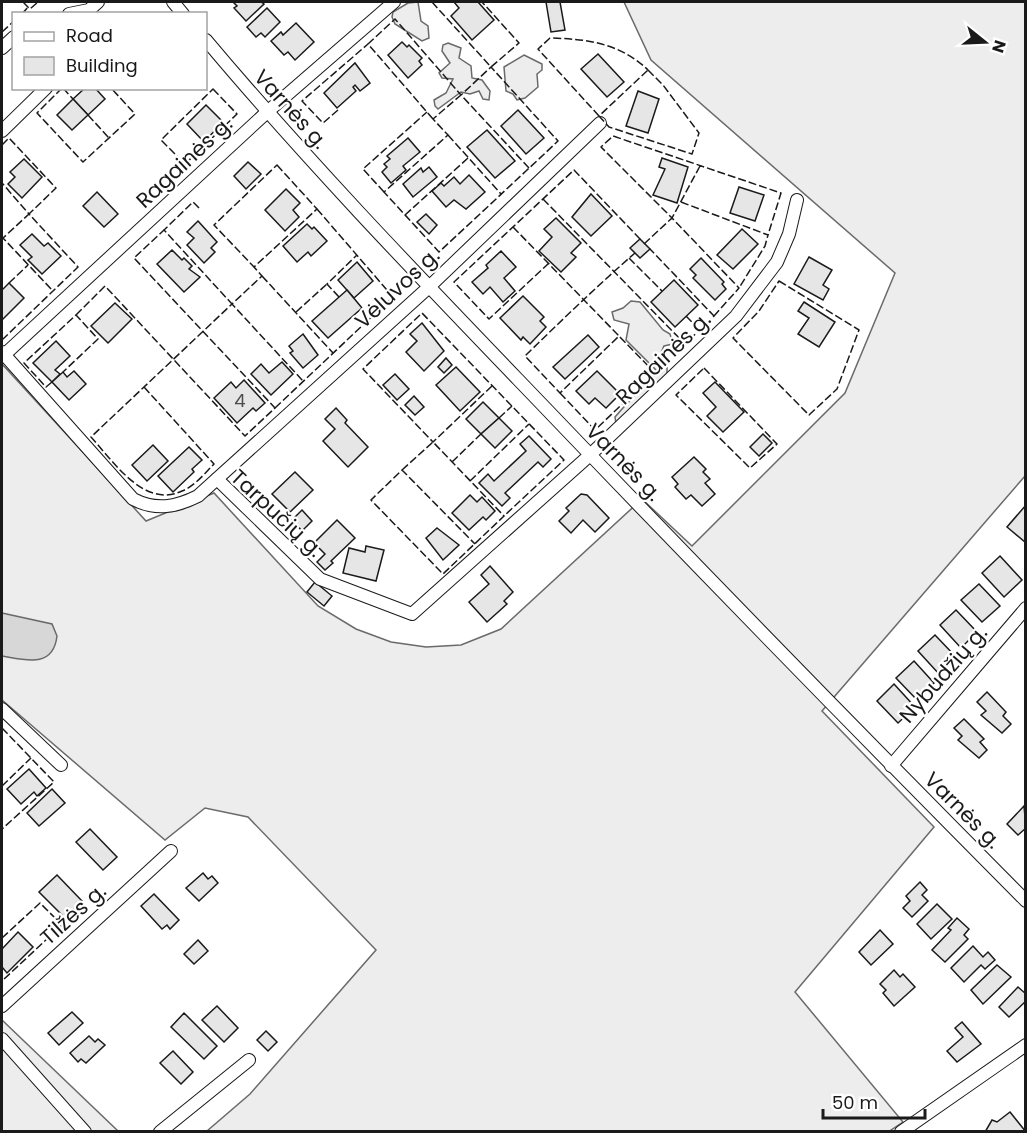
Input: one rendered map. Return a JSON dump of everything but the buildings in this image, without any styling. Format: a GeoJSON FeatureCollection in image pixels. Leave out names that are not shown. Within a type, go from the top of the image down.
{"type":"FeatureCollection","features":[{"type":"Feature","properties":{"kind":"street","name":"Ragainės g."},"geometry":{"type":"LineString","coordinates":[[3,354],[266,112],[394,2]]}},
{"type":"Feature","properties":{"kind":"street"},"geometry":{"type":"LineString","coordinates":[[77,12],[92,8]]}},
{"type":"Feature","properties":{"kind":"street","name":"Varnės g."},"geometry":{"type":"LineString","coordinates":[[207,41],[266,112],[429,287],[891,766],[1026,901]]}},
{"type":"Feature","properties":{"kind":"street"},"geometry":{"type":"LineString","coordinates":[[2,131],[44,90]]}},
{"type":"Feature","properties":{"kind":"street","name":"Vėluvos g."},"geometry":{"type":"LineString","coordinates":[[217,479],[429,287],[600,123]]}},
{"type":"Feature","properties":{"kind":"street","name":"Ragainės g."},"geometry":{"type":"LineString","coordinates":[[411,614],[590,455],[736,316],[777,262],[789,234],[797,200]]}},
{"type":"Feature","properties":{"kind":"street","name":"Tarpučių g."},"geometry":{"type":"LineString","coordinates":[[3,354],[133,499],[143,504],[166,507],[183,504],[198,496],[217,479],[321,579],[411,614]]}},
{"type":"Feature","properties":{"kind":"street","name":"Nybudžių g."},"geometry":{"type":"LineString","coordinates":[[891,766],[1026,608]]}},
{"type":"Feature","properties":{"kind":"street"},"geometry":{"type":"LineString","coordinates":[[2,709],[61,765]]}},
{"type":"Feature","properties":{"kind":"street","name":"Tilžės g."},"geometry":{"type":"LineString","coordinates":[[2,1006],[171,851]]}},
{"type":"Feature","properties":{"kind":"street"},"geometry":{"type":"LineString","coordinates":[[2,1039],[85,1131]]}},
{"type":"Feature","properties":{"kind":"street"},"geometry":{"type":"LineString","coordinates":[[901,1131],[1026,1046]]}},
{"type":"Feature","properties":{"kind":"street"},"geometry":{"type":"LineString","coordinates":[[160,1131],[249,1060]]}},
{"type":"Feature","properties":{"kind":"shaded area"},"geometry":{"type":"Polygon","coordinates":[[[418,2],[421,21],[428,26],[429,38],[422,41],[395,24],[392,17],[393,12],[408,3],[418,2]]]}},
{"type":"Feature","properties":{"kind":"shaded area"},"geometry":{"type":"Polygon","coordinates":[[[624,2],[1025,2],[1025,476],[822,711],[934,827],[795,992],[903,1122],[888,1132],[207,1131],[250,1094],[376,950],[248,817],[205,808],[165,840],[2,700],[2,364],[146,521],[214,493],[318,606],[356,629],[391,642],[426,647],[461,645],[501,629],[642,499],[692,546],[845,393],[895,273],[651,60],[624,2]]]}},
{"type":"Feature","properties":{"kind":"shaded area"},"geometry":{"type":"Polygon","coordinates":[[[448,43],[461,48],[459,58],[471,66],[472,78],[482,80],[490,91],[489,100],[483,99],[479,91],[470,94],[461,92],[438,109],[435,106],[434,100],[446,93],[453,79],[442,78],[439,73],[450,63],[442,51],[443,45],[448,43]]]}},
{"type":"Feature","properties":{"kind":"shaded area"},"geometry":{"type":"Polygon","coordinates":[[[524,55],[542,64],[542,70],[537,74],[538,87],[525,98],[517,100],[513,94],[506,91],[504,67],[524,55]]]}},
{"type":"Feature","properties":{"kind":"shaded area"},"geometry":{"type":"Polygon","coordinates":[[[631,301],[640,302],[663,330],[670,334],[673,344],[664,346],[661,353],[667,366],[667,375],[616,424],[615,417],[658,372],[626,340],[629,324],[614,320],[612,312],[623,308],[631,301]]]}},
{"type":"Feature","properties":{"kind":"shaded area"},"geometry":{"type":"Polygon","coordinates":[[[2,613],[52,624],[57,636],[50,654],[37,660],[2,656],[2,613]]]}},
{"type":"Feature","properties":{"kind":"shaded area"},"geometry":{"type":"Polygon","coordinates":[[[2,1020],[118,1131],[2,1131],[2,1020]]]}},
{"type":"Feature","properties":{"kind":"fence"},"geometry":{"type":"LineString","coordinates":[[23,2],[30,9],[38,2]]}},
{"type":"Feature","properties":{"kind":"fence"},"geometry":{"type":"LineString","coordinates":[[432,2],[491,67],[519,43],[482,2]]}},
{"type":"Feature","properties":{"kind":"fence"},"geometry":{"type":"LineString","coordinates":[[24,12],[28,7]]}},
{"type":"Feature","properties":{"kind":"fence"},"geometry":{"type":"LineString","coordinates":[[433,119],[368,44],[395,19],[461,95],[491,67],[558,141],[439,252],[384,192],[448,135],[433,119],[461,95],[529,168]]}},
{"type":"Feature","properties":{"kind":"fence"},"geometry":{"type":"LineString","coordinates":[[2,32],[12,23]]}},
{"type":"Feature","properties":{"kind":"fence"},"geometry":{"type":"LineString","coordinates":[[599,116],[538,49],[550,38],[590,41],[614,48],[648,70]]}},
{"type":"Feature","properties":{"kind":"fence"},"geometry":{"type":"LineString","coordinates":[[338,110],[323,123],[302,101],[368,44]]}},
{"type":"Feature","properties":{"kind":"fence"},"geometry":{"type":"LineString","coordinates":[[648,70],[663,85],[699,133],[692,154],[609,127],[599,116],[648,70]]}},
{"type":"Feature","properties":{"kind":"fence"},"geometry":{"type":"LineString","coordinates":[[213,89],[237,114],[185,164],[161,140],[213,89]]}},
{"type":"Feature","properties":{"kind":"fence"},"geometry":{"type":"LineString","coordinates":[[60,90],[37,113],[83,162],[135,114],[113,90]]}},
{"type":"Feature","properties":{"kind":"fence"},"geometry":{"type":"LineString","coordinates":[[65,90],[73,99]]}},
{"type":"Feature","properties":{"kind":"fence"},"geometry":{"type":"LineString","coordinates":[[384,192],[363,169],[427,112]]}},
{"type":"Feature","properties":{"kind":"fence"},"geometry":{"type":"LineString","coordinates":[[88,115],[109,138]]}},
{"type":"Feature","properties":{"kind":"fence"},"geometry":{"type":"LineString","coordinates":[[448,135],[501,194]]}},
{"type":"Feature","properties":{"kind":"fence"},"geometry":{"type":"LineString","coordinates":[[700,166],[672,218],[601,147],[613,136],[781,193],[768,235]]}},
{"type":"Feature","properties":{"kind":"fence"},"geometry":{"type":"LineString","coordinates":[[2,145],[9,138],[56,188],[29,214],[2,183]]}},
{"type":"Feature","properties":{"kind":"fence"},"geometry":{"type":"LineString","coordinates":[[405,215],[468,158]]}},
{"type":"Feature","properties":{"kind":"fence"},"geometry":{"type":"LineString","coordinates":[[277,165],[317,209],[254,267],[214,225],[277,165]]}},
{"type":"Feature","properties":{"kind":"fence"},"geometry":{"type":"LineString","coordinates":[[549,263],[489,319],[454,282],[574,170],[640,239]]}},
{"type":"Feature","properties":{"kind":"fence"},"geometry":{"type":"LineString","coordinates":[[543,199],[685,344],[714,316],[650,249]]}},
{"type":"Feature","properties":{"kind":"fence"},"geometry":{"type":"LineString","coordinates":[[199,208],[193,202],[164,230],[232,304],[262,276],[254,267]]}},
{"type":"Feature","properties":{"kind":"fence"},"geometry":{"type":"LineString","coordinates":[[681,202],[768,235],[765,246],[739,288]]}},
{"type":"Feature","properties":{"kind":"fence"},"geometry":{"type":"LineString","coordinates":[[317,209],[393,297],[364,324],[354,315]]}},
{"type":"Feature","properties":{"kind":"fence"},"geometry":{"type":"LineString","coordinates":[[2,338],[3,339],[78,267],[29,214],[3,238],[53,291]]}},
{"type":"Feature","properties":{"kind":"fence"},"geometry":{"type":"LineString","coordinates":[[644,244],[672,218],[739,288],[714,316]]}},
{"type":"Feature","properties":{"kind":"fence"},"geometry":{"type":"LineString","coordinates":[[513,227],[619,336],[560,393],[525,356],[579,304],[593,291],[635,253]]}},
{"type":"Feature","properties":{"kind":"fence"},"geometry":{"type":"LineString","coordinates":[[76,315],[105,286],[245,436],[275,408],[134,258],[164,230]]}},
{"type":"Feature","properties":{"kind":"fence"},"geometry":{"type":"LineString","coordinates":[[339,297],[327,284],[357,255]]}},
{"type":"Feature","properties":{"kind":"fence"},"geometry":{"type":"LineString","coordinates":[[629,258],[662,291]]}},
{"type":"Feature","properties":{"kind":"fence"},"geometry":{"type":"LineString","coordinates":[[9,283],[28,265]]}},
{"type":"Feature","properties":{"kind":"fence"},"geometry":{"type":"LineString","coordinates":[[262,276],[333,353]]}},
{"type":"Feature","properties":{"kind":"fence"},"geometry":{"type":"LineString","coordinates":[[779,281],[859,330],[837,389],[809,415],[733,338],[759,311],[779,281]]}},
{"type":"Feature","properties":{"kind":"fence"},"geometry":{"type":"LineString","coordinates":[[296,312],[327,284]]}},
{"type":"Feature","properties":{"kind":"fence"},"geometry":{"type":"LineString","coordinates":[[144,387],[214,464],[191,486],[168,495],[155,494],[130,480],[91,437],[232,304],[303,381]]}},
{"type":"Feature","properties":{"kind":"fence"},"geometry":{"type":"LineString","coordinates":[[492,386],[433,442],[363,369],[422,313],[564,460],[504,516]]}},
{"type":"Feature","properties":{"kind":"fence"},"geometry":{"type":"LineString","coordinates":[[52,382],[46,387],[24,363],[76,315],[98,339],[63,372]]}},
{"type":"Feature","properties":{"kind":"fence"},"geometry":{"type":"LineString","coordinates":[[686,316],[700,330]]}},
{"type":"Feature","properties":{"kind":"fence"},"geometry":{"type":"LineString","coordinates":[[275,408],[364,324]]}},
{"type":"Feature","properties":{"kind":"fence"},"geometry":{"type":"LineString","coordinates":[[560,393],[595,430],[655,373],[619,336]]}},
{"type":"Feature","properties":{"kind":"fence"},"geometry":{"type":"LineString","coordinates":[[704,368],[777,444],[750,468],[676,395],[704,368]]}},
{"type":"Feature","properties":{"kind":"fence"},"geometry":{"type":"LineString","coordinates":[[499,418],[512,406]]}},
{"type":"Feature","properties":{"kind":"fence"},"geometry":{"type":"LineString","coordinates":[[470,481],[529,424]]}},
{"type":"Feature","properties":{"kind":"fence"},"geometry":{"type":"LineString","coordinates":[[452,462],[481,434]]}},
{"type":"Feature","properties":{"kind":"fence"},"geometry":{"type":"LineString","coordinates":[[402,470],[433,442],[504,516],[443,574],[371,500],[402,470],[475,544]]}},
{"type":"Feature","properties":{"kind":"fence"},"geometry":{"type":"LineString","coordinates":[[2,728],[54,782],[2,829]]}},
{"type":"Feature","properties":{"kind":"fence"},"geometry":{"type":"LineString","coordinates":[[2,786],[31,758]]}},
{"type":"Feature","properties":{"kind":"fence"},"geometry":{"type":"LineString","coordinates":[[2,938],[40,903],[62,925],[2,981]]}}]}
